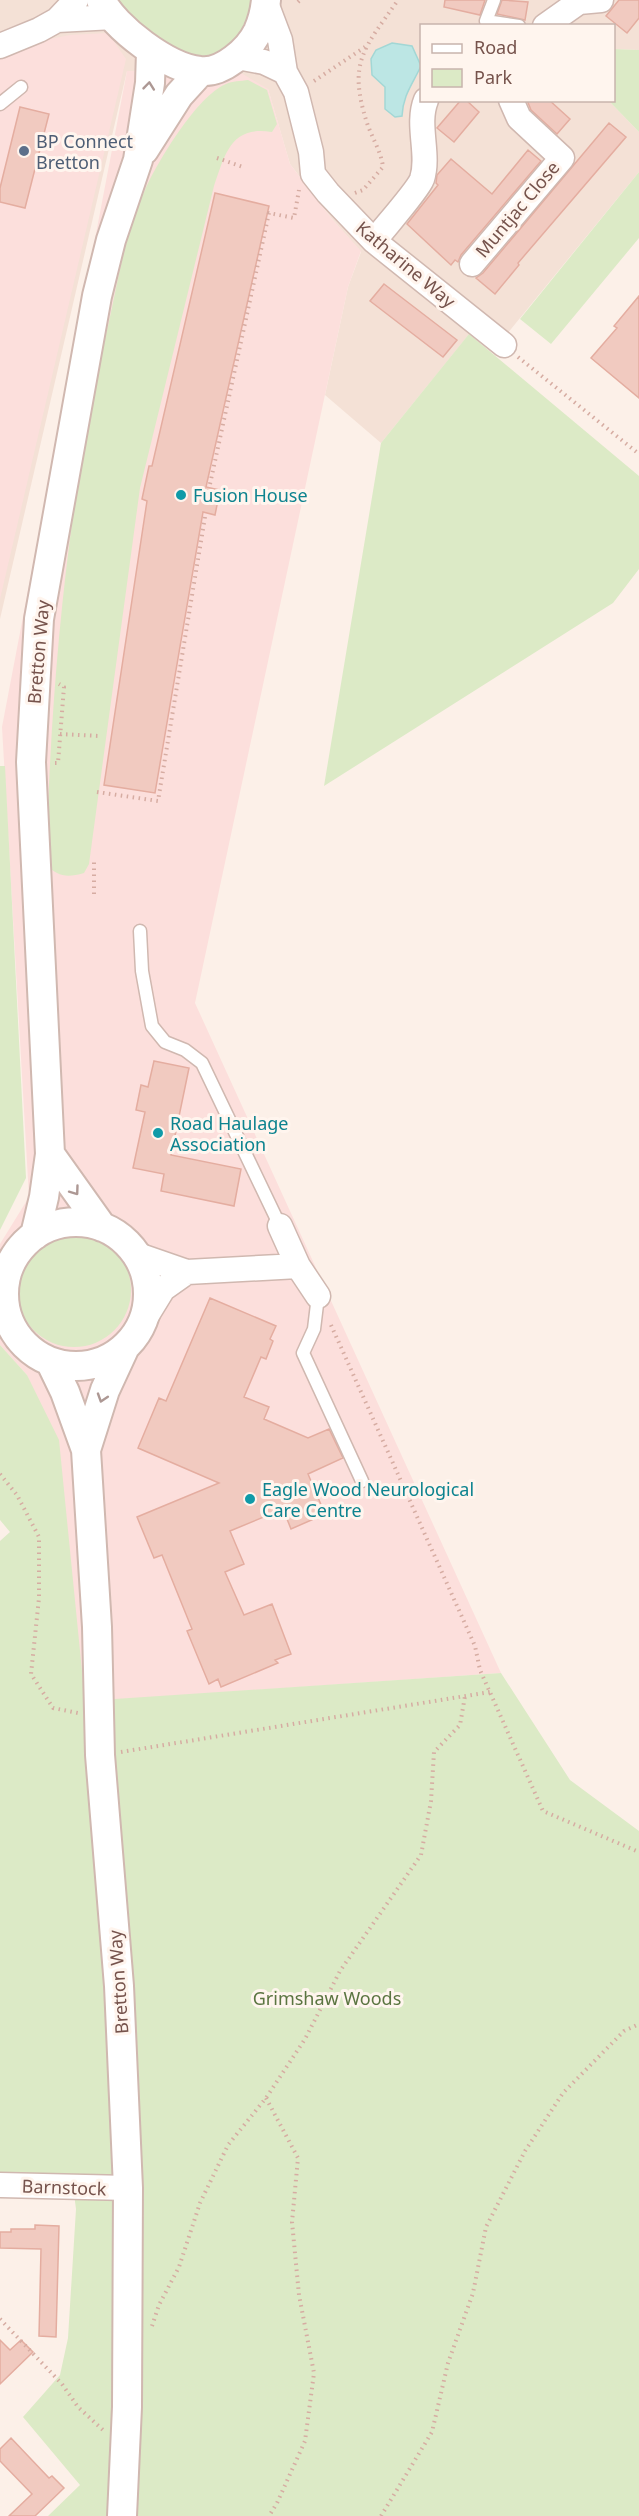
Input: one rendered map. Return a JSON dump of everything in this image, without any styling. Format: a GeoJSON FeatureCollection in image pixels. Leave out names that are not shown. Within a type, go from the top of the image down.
{"type":"FeatureCollection","features":[{"type":"Feature","properties":{"kind":"street"},"geometry":{"type":"LineString","coordinates":[[57,20],[76,0]]}},
{"type":"Feature","properties":{"kind":"street"},"geometry":{"type":"LineString","coordinates":[[547,24],[579,2],[601,0]]}},
{"type":"Feature","properties":{"kind":"street"},"geometry":{"type":"LineString","coordinates":[[0,45],[39,30],[57,20],[108,8],[151,52],[200,72],[237,57],[258,32],[266,2]]}},
{"type":"Feature","properties":{"kind":"street","name":"Katharine Way"},"geometry":{"type":"LineString","coordinates":[[266,2],[280,40],[285,72],[296,92],[313,174],[374,241],[504,345]]}},
{"type":"Feature","properties":{"kind":"street","name":"Bretton Way"},"geometry":{"type":"LineString","coordinates":[[35,1235],[44,1197],[50,1154],[31,762],[39,620],[97,296],[111,240],[138,160],[150,83],[151,52]]}},
{"type":"Feature","properties":{"kind":"street"},"geometry":{"type":"LineString","coordinates":[[237,57],[264,62],[285,72]]}},
{"type":"Feature","properties":{"kind":"street","name":"Bretton Way"},"geometry":{"type":"LineString","coordinates":[[138,160],[180,95],[200,72]]}},
{"type":"Feature","properties":{"kind":"street"},"geometry":{"type":"LineString","coordinates":[[374,241],[422,180],[423,107],[425,102]]}},
{"type":"Feature","properties":{"kind":"street","name":"Muntjac Close"},"geometry":{"type":"LineString","coordinates":[[472,264],[562,158],[519,118],[512,102]]}},
{"type":"Feature","properties":{"kind":"street"},"geometry":{"type":"LineString","coordinates":[[50,1154],[102,1227]]}},
{"type":"Feature","properties":{"kind":"street"},"geometry":{"type":"LineString","coordinates":[[144,1320],[149,1298],[147,1276],[138,1256],[126,1242],[102,1227],[73,1222],[53,1226],[35,1235],[16,1254],[2,1279],[3,1311],[22,1343],[36,1355],[51,1363],[70,1367],[90,1366],[108,1360],[124,1349],[136,1336],[163,1289],[187,1272]]}},
{"type":"Feature","properties":{"kind":"street"},"geometry":{"type":"LineString","coordinates":[[280,1226],[298,1266],[318,1296]]}},
{"type":"Feature","properties":{"kind":"street"},"geometry":{"type":"LineString","coordinates":[[138,1256],[187,1272],[298,1266]]}},
{"type":"Feature","properties":{"kind":"street","name":"Bretton Way"},"geometry":{"type":"LineString","coordinates":[[86,1450],[105,1390],[124,1349]]}},
{"type":"Feature","properties":{"kind":"street","name":"Bretton Way"},"geometry":{"type":"LineString","coordinates":[[51,1363],[65,1392],[86,1450],[97,1627],[100,1755],[119,1986],[128,2188],[126,2436],[122,2516]]}},
{"type":"Feature","properties":{"kind":"street","name":"Barnstock"},"geometry":{"type":"LineString","coordinates":[[0,2185],[128,2188]]}},
{"type":"Feature","properties":{"kind":"lane"},"geometry":{"type":"LineString","coordinates":[[494,0],[486,21],[506,24]]}},
{"type":"Feature","properties":{"kind":"lane"},"geometry":{"type":"LineString","coordinates":[[0,104],[21,87]]}},
{"type":"Feature","properties":{"kind":"lane"},"geometry":{"type":"LineString","coordinates":[[140,931],[142,970],[152,1026],[165,1042],[185,1050],[202,1063],[280,1226]]}},
{"type":"Feature","properties":{"kind":"lane"},"geometry":{"type":"LineString","coordinates":[[318,1296],[314,1329],[303,1353],[362,1481]]}},
{"type":"Feature","properties":{"kind":"path"},"geometry":{"type":"LineString","coordinates":[[356,192],[363,190],[383,167],[360,98],[359,61],[365,47],[398,0]]}},
{"type":"Feature","properties":{"kind":"path"},"geometry":{"type":"LineString","coordinates":[[307,86],[365,47]]}},
{"type":"Feature","properties":{"kind":"path"},"geometry":{"type":"LineString","coordinates":[[217,159],[243,167]]}},
{"type":"Feature","properties":{"kind":"path"},"geometry":{"type":"LineString","coordinates":[[210,484],[269,213],[294,218],[299,191],[297,185]]}},
{"type":"Feature","properties":{"kind":"path"},"geometry":{"type":"LineString","coordinates":[[504,345],[639,454]]}},
{"type":"Feature","properties":{"kind":"path"},"geometry":{"type":"LineString","coordinates":[[97,792],[158,801],[205,517]]}},
{"type":"Feature","properties":{"kind":"path"},"geometry":{"type":"LineString","coordinates":[[60,734],[99,736]]}},
{"type":"Feature","properties":{"kind":"path"},"geometry":{"type":"LineString","coordinates":[[94,862],[94,894]]}},
{"type":"Feature","properties":{"kind":"path"},"geometry":{"type":"LineString","coordinates":[[318,1296],[474,1646],[480,1670],[543,1811],[639,1852]]}},
{"type":"Feature","properties":{"kind":"path"},"geometry":{"type":"LineString","coordinates":[[0,1474],[17,1495],[39,1537],[39,1598],[31,1674],[53,1708],[99,1718]]}},
{"type":"Feature","properties":{"kind":"path"},"geometry":{"type":"LineString","coordinates":[[100,1755],[490,1692]]}},
{"type":"Feature","properties":{"kind":"path"},"geometry":{"type":"LineString","coordinates":[[127,2332],[151,2331],[159,2305],[179,2267],[200,2203],[228,2145],[266,2098],[305,2038],[340,1971],[421,1855],[431,1801],[434,1752],[460,1725],[465,1696]]}},
{"type":"Feature","properties":{"kind":"path"},"geometry":{"type":"LineString","coordinates":[[381,2516],[432,2432],[448,2362],[473,2293],[486,2227],[525,2151],[563,2093],[624,2031],[639,2025]]}},
{"type":"Feature","properties":{"kind":"path"},"geometry":{"type":"LineString","coordinates":[[266,2098],[298,2158],[292,2222],[299,2295],[314,2373],[305,2440],[277,2504],[269,2516]]}},
{"type":"Feature","properties":{"kind":"path"},"geometry":{"type":"LineString","coordinates":[[0,2319],[62,2384],[78,2407],[100,2429],[126,2436]]}},
{"type":"Feature","properties":{"kind":"shaded area"},"geometry":{"type":"Polygon","coordinates":[[[0,0],[639,0],[639,50],[615,49],[615,24],[420,24],[420,102],[610,102],[639,132],[639,172],[502,340],[479,322],[381,443],[325,395],[348,287],[361,252],[332,219],[290,164],[268,89],[127,71],[0,619],[0,0]]]}},
{"type":"Feature","properties":{"kind":"shaded area"},"geometry":{"type":"Polygon","coordinates":[[[108,33],[126,59],[0,599],[0,49],[70,35],[108,33]]]}},
{"type":"Feature","properties":{"kind":"shaded area"},"geometry":{"type":"Polygon","coordinates":[[[127,71],[241,73],[268,89],[290,164],[332,219],[361,251],[348,287],[195,1003],[501,1673],[85,1702],[27,1375],[0,1345],[0,1244],[29,1197],[2,727],[127,71]]]}},
{"type":"Feature","properties":{"kind":"green space"},"geometry":{"type":"Polygon","coordinates":[[[101,0],[266,0],[258,32],[200,72],[101,0]]]}},
{"type":"Feature","properties":{"kind":"green space"},"geometry":{"type":"Polygon","coordinates":[[[615,49],[639,50],[639,132],[610,102],[615,102],[615,49]]]}},
{"type":"Feature","properties":{"kind":"green space"},"geometry":{"type":"Polygon","coordinates":[[[248,80],[267,90],[277,124],[272,132],[247,133],[232,144],[226,153],[214,186],[140,488],[89,864],[84,873],[73,876],[63,875],[55,872],[46,864],[52,729],[63,593],[82,459],[123,257],[132,223],[145,190],[159,163],[191,115],[215,91],[228,83],[248,80]]]}},
{"type":"Feature","properties":{"kind":"green space"},"geometry":{"type":"Polygon","coordinates":[[[639,172],[639,238],[551,344],[520,319],[639,172]]]}},
{"type":"Feature","properties":{"kind":"green space"},"geometry":{"type":"Polygon","coordinates":[[[469,334],[639,476],[639,569],[613,603],[324,786],[381,443],[469,334]]]}},
{"type":"Feature","properties":{"kind":"green space"},"geometry":{"type":"Polygon","coordinates":[[[0,766],[5,766],[26,1178],[0,1230],[0,766]]]}},
{"type":"Feature","properties":{"kind":"green space"},"geometry":{"type":"Polygon","coordinates":[[[74,1233],[96,1238],[114,1250],[126,1268],[131,1290],[126,1312],[114,1330],[96,1342],[74,1347],[52,1342],[34,1330],[22,1312],[17,1290],[22,1268],[34,1250],[52,1238],[74,1233]]]}},
{"type":"Feature","properties":{"kind":"green space","name":"Grimshaw Woods"},"geometry":{"type":"Polygon","coordinates":[[[0,1345],[27,1375],[59,1440],[85,1701],[501,1673],[570,1780],[639,1831],[639,2516],[48,2516],[80,2485],[23,2417],[60,2375],[68,2338],[76,2209],[72,2179],[0,2175],[0,1541],[10,1532],[0,1520],[0,1345]]]}},
{"type":"Feature","properties":{"kind":"water"},"geometry":{"type":"Polygon","coordinates":[[[392,43],[412,46],[420,64],[406,96],[402,116],[395,117],[385,109],[385,87],[372,75],[371,59],[376,50],[392,43]]]}},
{"type":"Feature","properties":{"kind":"building"},"geometry":{"type":"Polygon","coordinates":[[[445,0],[485,0],[480,15],[444,7],[445,0]]]}},
{"type":"Feature","properties":{"kind":"building"},"geometry":{"type":"Polygon","coordinates":[[[502,0],[528,2],[525,20],[497,14],[502,0]]]}},
{"type":"Feature","properties":{"kind":"building"},"geometry":{"type":"Polygon","coordinates":[[[619,0],[639,0],[639,18],[627,33],[606,16],[619,0]]]}},
{"type":"Feature","properties":{"kind":"building"},"geometry":{"type":"Polygon","coordinates":[[[459,102],[468,102],[479,112],[454,142],[437,128],[459,102]]]}},
{"type":"Feature","properties":{"kind":"building"},"geometry":{"type":"Polygon","coordinates":[[[528,102],[551,102],[570,119],[557,134],[531,110],[528,102]]]}},
{"type":"Feature","properties":{"kind":"building","name":"BP Connect Bretton"},"geometry":{"type":"Polygon","coordinates":[[[20,107],[49,114],[25,208],[0,202],[0,188],[20,107]]]}},
{"type":"Feature","properties":{"kind":"building"},"geometry":{"type":"Polygon","coordinates":[[[609,123],[626,137],[518,263],[519,265],[495,294],[476,278],[483,273],[609,123]]]}},
{"type":"Feature","properties":{"kind":"building"},"geometry":{"type":"Polygon","coordinates":[[[528,150],[541,161],[461,255],[458,262],[455,260],[451,265],[407,224],[438,185],[437,175],[451,159],[492,194],[528,150]]]}},
{"type":"Feature","properties":{"kind":"building","name":"Fusion House"},"geometry":{"type":"Polygon","coordinates":[[[215,193],[269,206],[206,487],[220,490],[215,515],[203,512],[155,793],[104,785],[147,501],[142,499],[149,466],[152,466],[215,193]]]}},
{"type":"Feature","properties":{"kind":"building"},"geometry":{"type":"Polygon","coordinates":[[[384,284],[457,340],[443,357],[370,301],[384,284]]]}},
{"type":"Feature","properties":{"kind":"building"},"geometry":{"type":"Polygon","coordinates":[[[639,296],[639,398],[591,358],[617,328],[614,326],[639,296]]]}},
{"type":"Feature","properties":{"kind":"building","name":"Road Haulage Association"},"geometry":{"type":"Polygon","coordinates":[[[154,1061],[189,1068],[171,1155],[241,1169],[234,1206],[161,1191],[164,1174],[133,1168],[145,1112],[136,1110],[141,1085],[148,1087],[154,1061]]]}},
{"type":"Feature","properties":{"kind":"building","name":"Eagle Wood Neurological Care Centre"},"geometry":{"type":"Polygon","coordinates":[[[210,1298],[276,1326],[270,1339],[273,1341],[266,1359],[261,1357],[244,1397],[269,1407],[264,1419],[308,1438],[329,1429],[343,1458],[308,1474],[325,1514],[291,1529],[283,1509],[230,1531],[244,1564],[225,1572],[244,1615],[272,1604],[291,1654],[275,1660],[278,1663],[221,1687],[218,1679],[209,1684],[187,1631],[192,1629],[162,1555],[154,1558],[137,1517],[219,1483],[138,1448],[159,1398],[166,1401],[210,1298]]]}},
{"type":"Feature","properties":{"kind":"building"},"geometry":{"type":"Polygon","coordinates":[[[35,2225],[59,2226],[56,2337],[39,2336],[41,2249],[0,2248],[0,2232],[11,2232],[11,2229],[35,2229],[35,2225]]]}},
{"type":"Feature","properties":{"kind":"building"},"geometry":{"type":"Polygon","coordinates":[[[0,2340],[10,2350],[21,2340],[33,2352],[0,2384],[0,2340]]]}},
{"type":"Feature","properties":{"kind":"building"},"geometry":{"type":"Polygon","coordinates":[[[11,2438],[49,2478],[52,2476],[64,2488],[35,2516],[9,2516],[32,2494],[0,2461],[0,2449],[11,2438]]]}},
{"type":"Feature","properties":{"kind":"place","name":"BP Connect Bretton"},"geometry":{"type":"Point","coordinates":[24,151]}},
{"type":"Feature","properties":{"kind":"place","name":"Fusion House"},"geometry":{"type":"Point","coordinates":[181,495]}},
{"type":"Feature","properties":{"kind":"place","name":"Road Haulage Association"},"geometry":{"type":"Point","coordinates":[158,1133]}},
{"type":"Feature","properties":{"kind":"place","name":"Eagle Wood Neurological Care Centre"},"geometry":{"type":"Point","coordinates":[250,1499]}}]}
